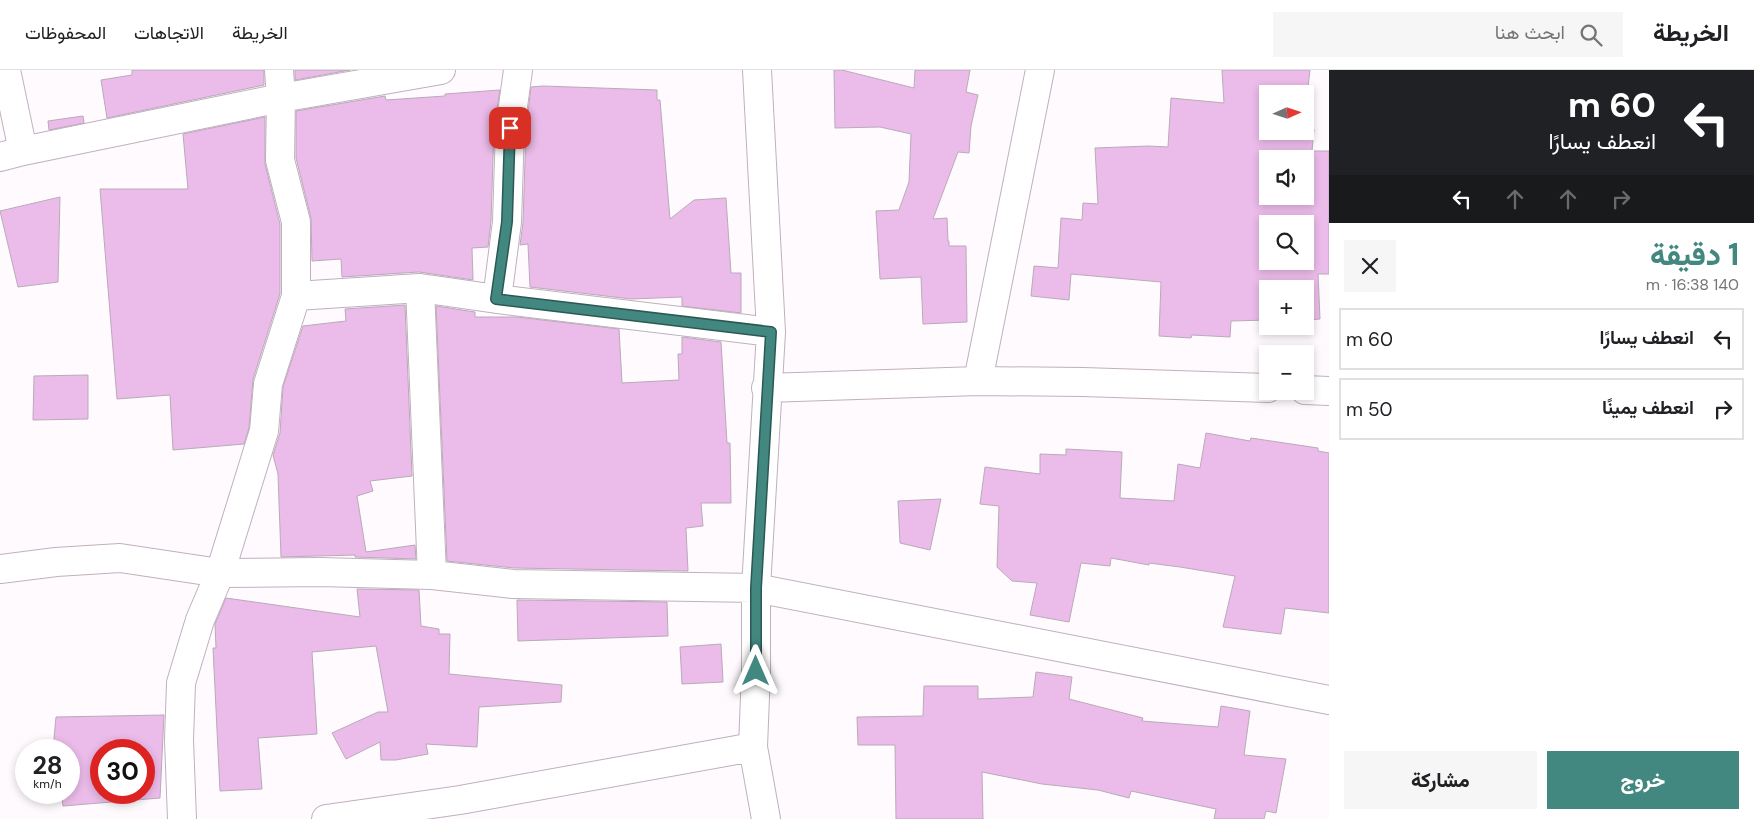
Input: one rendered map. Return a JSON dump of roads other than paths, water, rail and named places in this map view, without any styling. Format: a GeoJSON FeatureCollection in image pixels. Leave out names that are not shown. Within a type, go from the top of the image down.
{"type":"FeatureCollection","features":[{"type":"Feature","properties":{"kind":"street"},"geometry":{"type":"LineString","coordinates":[[6,70],[11,154],[281,98],[441,70]]}},
{"type":"Feature","properties":{"kind":"street"},"geometry":{"type":"LineString","coordinates":[[182,819],[179,740],[181,683],[200,620],[220,573],[264,431],[268,384],[296,296],[296,222],[280,160],[281,98],[279,70]]}},
{"type":"Feature","properties":{"kind":"street"},"geometry":{"type":"LineString","coordinates":[[496,299],[507,222],[510,128],[518,70]]}},
{"type":"Feature","properties":{"kind":"street"},"geometry":{"type":"LineString","coordinates":[[757,70],[771,332],[766,388],[756,588],[756,671],[753,747],[766,819]]}},
{"type":"Feature","properties":{"kind":"street"},"geometry":{"type":"LineString","coordinates":[[978,381],[1040,70]]}},
{"type":"Feature","properties":{"kind":"street"},"geometry":{"type":"LineString","coordinates":[[296,296],[420,288],[771,332]]}},
{"type":"Feature","properties":{"kind":"street"},"geometry":{"type":"LineString","coordinates":[[420,288],[432,575]]}},
{"type":"Feature","properties":{"kind":"street"},"geometry":{"type":"LineString","coordinates":[[766,388],[978,381],[1083,382],[1259,388]]}},
{"type":"Feature","properties":{"kind":"street"},"geometry":{"type":"LineString","coordinates":[[1314,390],[1329,391]]}},
{"type":"Feature","properties":{"kind":"street"},"geometry":{"type":"LineString","coordinates":[[0,570],[56,562],[120,558],[220,573],[320,572],[432,575],[513,584],[756,588],[1329,700]]}},
{"type":"Feature","properties":{"kind":"street"},"geometry":{"type":"LineString","coordinates":[[326,819],[462,809],[753,747]]}}]}
